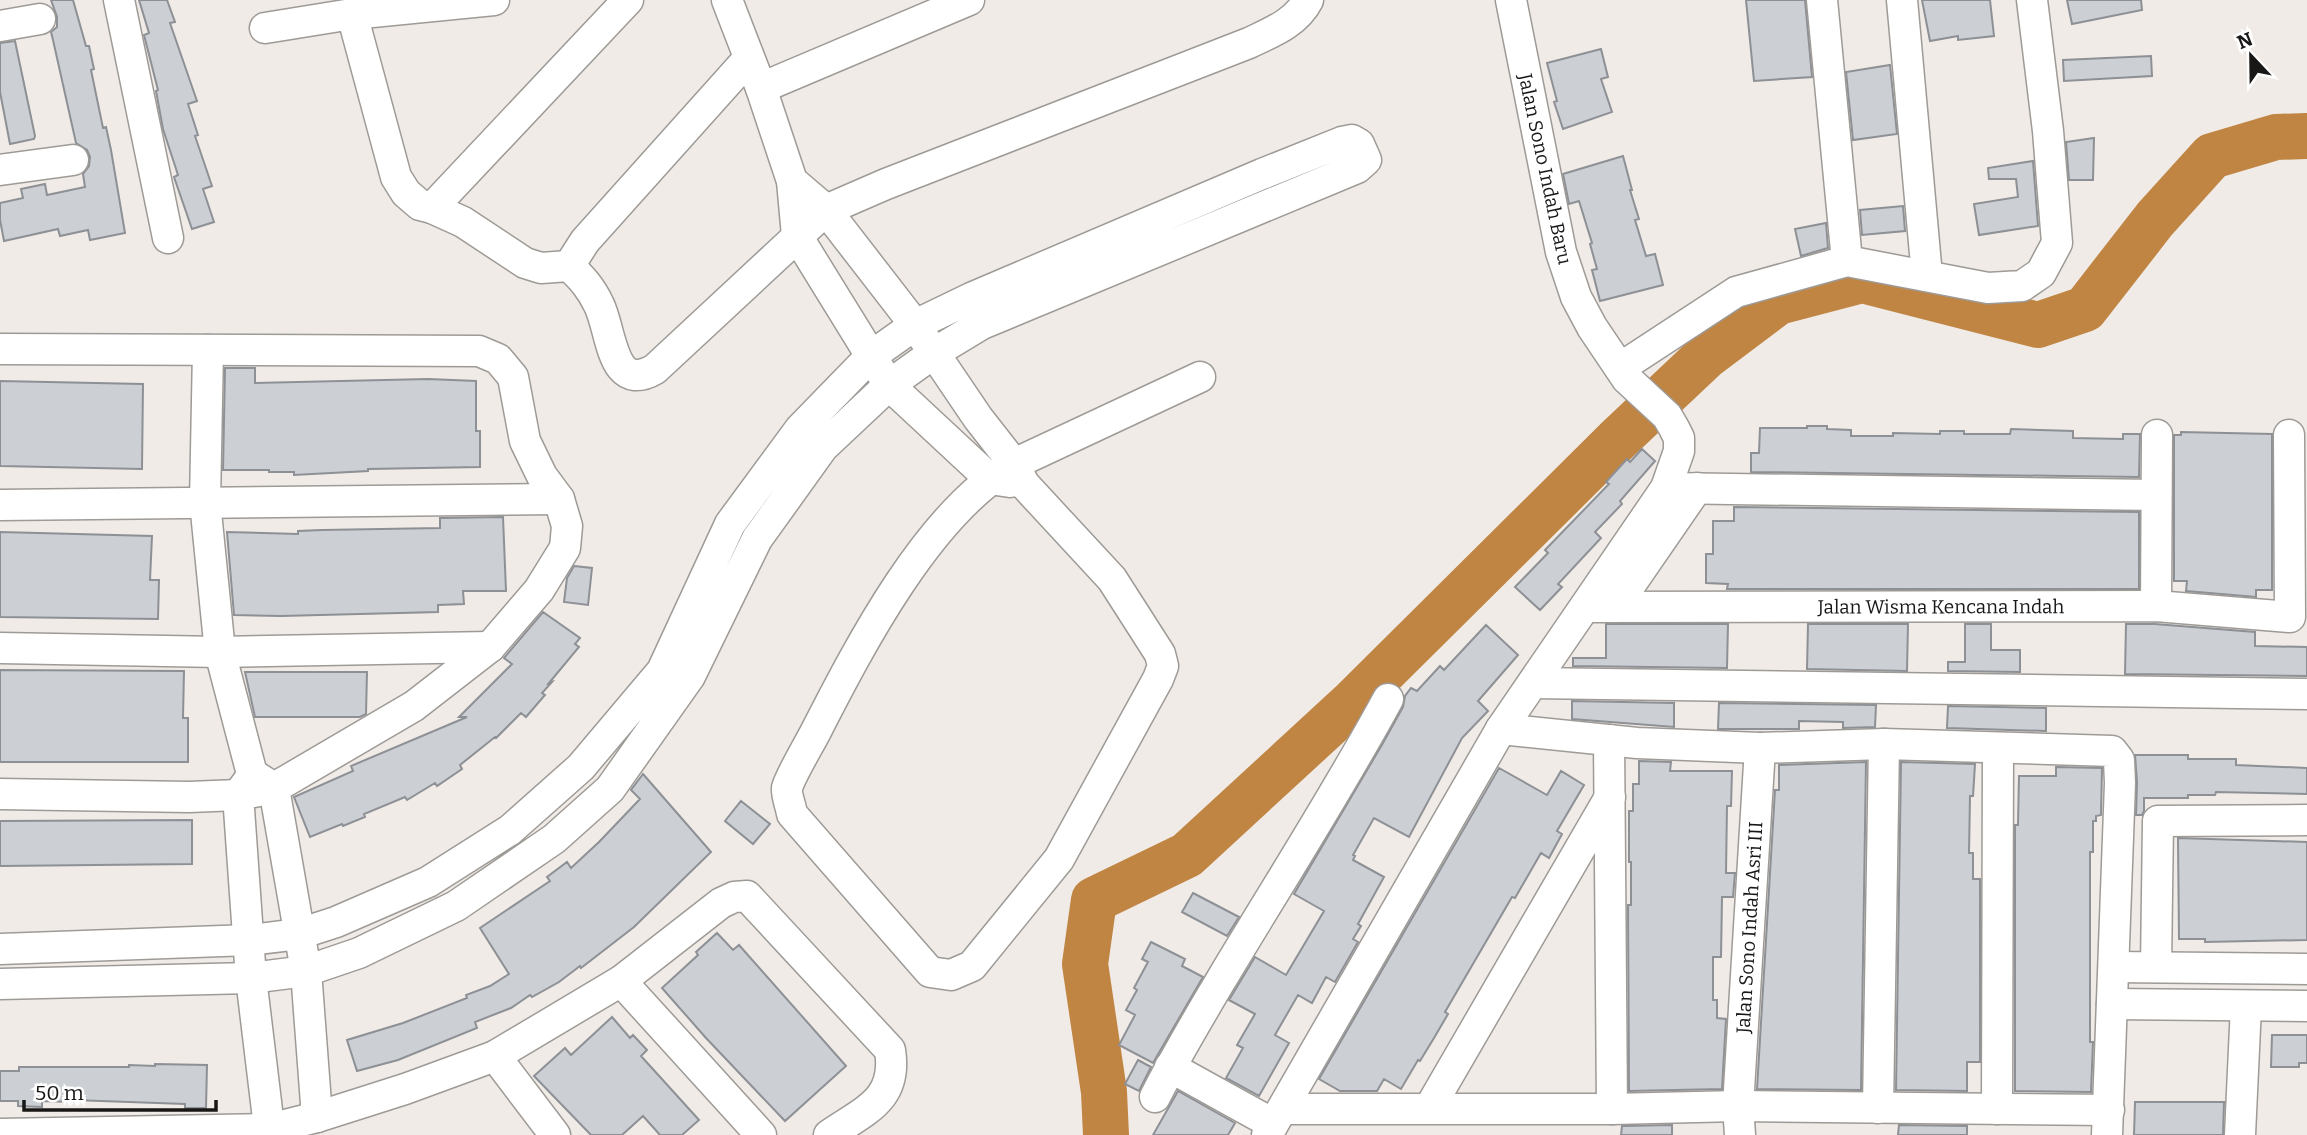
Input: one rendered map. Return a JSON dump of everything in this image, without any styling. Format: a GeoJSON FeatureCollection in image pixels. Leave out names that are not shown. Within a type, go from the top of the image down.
{"type":"FeatureCollection","features":[{"type":"Feature","properties":{"kind":"street"},"geometry":{"type":"LineString","coordinates":[[119,0],[168,238]]}},
{"type":"Feature","properties":{"kind":"street"},"geometry":{"type":"LineString","coordinates":[[265,28],[352,14],[494,0]]}},
{"type":"Feature","properties":{"kind":"street"},"geometry":{"type":"LineString","coordinates":[[432,208],[628,0]]}},
{"type":"Feature","properties":{"kind":"street"},"geometry":{"type":"LineString","coordinates":[[727,0],[761,88],[792,181],[797,236],[870,356],[890,385],[1009,476],[1112,579],[1160,654],[1163,666],[1059,859],[971,966],[951,975],[930,972],[792,814],[787,789],[837,690],[897,586],[946,522],[1009,476],[1200,377]]}},
{"type":"Feature","properties":{"kind":"street"},"geometry":{"type":"LineString","coordinates":[[761,88],[969,0]]}},
{"type":"Feature","properties":{"kind":"street"},"geometry":{"type":"LineString","coordinates":[[352,14],[396,177],[406,193],[419,205],[463,222],[526,263],[541,268],[569,266],[589,285],[601,307],[622,371],[631,375],[645,375],[655,369],[826,210],[886,184],[1249,43],[1284,26],[1296,17],[1308,0]]}},
{"type":"Feature","properties":{"kind":"street","name":"Jalan Sono Indah Baru"},"geometry":{"type":"LineString","coordinates":[[1511,0],[1561,252],[1584,314],[1624,373],[1667,416],[1679,438],[1679,451],[1666,488]]}},
{"type":"Feature","properties":{"kind":"street"},"geometry":{"type":"LineString","coordinates":[[1822,0],[1847,261]]}},
{"type":"Feature","properties":{"kind":"street"},"geometry":{"type":"LineString","coordinates":[[1902,0],[1927,276]]}},
{"type":"Feature","properties":{"kind":"street"},"geometry":{"type":"LineString","coordinates":[[1624,373],[1736,292],[1847,261],[1988,288],[2022,286],[2041,273],[2057,243],[2048,131],[2032,0]]}},
{"type":"Feature","properties":{"kind":"street"},"geometry":{"type":"LineString","coordinates":[[0,26],[40,19]]}},
{"type":"Feature","properties":{"kind":"street"},"geometry":{"type":"LineString","coordinates":[[569,266],[585,241],[749,58]]}},
{"type":"Feature","properties":{"kind":"street"},"geometry":{"type":"LineString","coordinates":[[0,949],[250,940],[299,934],[336,922],[428,883],[510,830],[581,767],[662,671],[730,524],[800,429],[870,356],[915,325],[1132,245],[1350,171],[1365,162],[1363,152],[1357,142],[1342,142],[1132,245],[982,324],[934,353],[890,385],[823,447],[757,539],[690,676],[610,789],[554,839],[456,906],[359,953],[306,971],[251,978],[0,984]]}},
{"type":"Feature","properties":{"kind":"street"},"geometry":{"type":"LineString","coordinates":[[0,170],[73,160]]}},
{"type":"Feature","properties":{"kind":"street"},"geometry":{"type":"LineString","coordinates":[[792,181],[826,210],[915,325],[978,418],[1009,476]]}},
{"type":"Feature","properties":{"kind":"street"},"geometry":{"type":"LineString","coordinates":[[0,349],[479,351],[498,359],[513,377],[525,440],[542,475],[559,499],[568,526],[565,548],[539,590],[490,647],[414,706],[255,786],[189,797],[0,794]]}},
{"type":"Feature","properties":{"kind":"street"},"geometry":{"type":"LineString","coordinates":[[208,350],[205,502],[220,652],[255,786],[299,934],[306,971],[317,1117]]}},
{"type":"Feature","properties":{"kind":"street"},"geometry":{"type":"LineString","coordinates":[[2156,606],[2157,435]]}},
{"type":"Feature","properties":{"kind":"street"},"geometry":{"type":"LineString","coordinates":[[2289,435],[2298,498],[2298,624]]}},
{"type":"Feature","properties":{"kind":"street"},"geometry":{"type":"LineString","coordinates":[[1601,607],[1666,488],[2156,495]]}},
{"type":"Feature","properties":{"kind":"street"},"geometry":{"type":"LineString","coordinates":[[1274,1123],[1501,729],[1533,683],[1601,607],[1697,488]]}},
{"type":"Feature","properties":{"kind":"street"},"geometry":{"type":"LineString","coordinates":[[0,505],[559,499]]}},
{"type":"Feature","properties":{"kind":"street","name":"Jalan Wisma Kencana Indah"},"geometry":{"type":"LineString","coordinates":[[1601,607],[2156,606],[2298,624]]}},
{"type":"Feature","properties":{"kind":"street"},"geometry":{"type":"LineString","coordinates":[[0,648],[220,652],[490,647]]}},
{"type":"Feature","properties":{"kind":"street"},"geometry":{"type":"LineString","coordinates":[[1533,683],[2307,694]]}},
{"type":"Feature","properties":{"kind":"street"},"geometry":{"type":"LineString","coordinates":[[1155,1097],[1170,1067],[1346,775],[1388,699]]}},
{"type":"Feature","properties":{"kind":"street"},"geometry":{"type":"LineString","coordinates":[[1170,1067],[1274,1123],[1430,1107],[1612,1109],[1739,1121],[1878,1108],[1997,1109],[2108,1123],[2119,820],[2119,760],[2112,751],[1884,744],[1760,748],[1637,743],[1501,729]]}},
{"type":"Feature","properties":{"kind":"street"},"geometry":{"type":"LineString","coordinates":[[1609,740],[1612,1109]]}},
{"type":"Feature","properties":{"kind":"street"},"geometry":{"type":"LineString","coordinates":[[1878,1108],[1884,744]]}},
{"type":"Feature","properties":{"kind":"street","name":"Jalan Sono Indah Asri III"},"geometry":{"type":"LineString","coordinates":[[1739,1121],[1760,748]]}},
{"type":"Feature","properties":{"kind":"street"},"geometry":{"type":"LineString","coordinates":[[1997,1109],[1998,749]]}},
{"type":"Feature","properties":{"kind":"street"},"geometry":{"type":"LineString","coordinates":[[255,786],[251,978],[270,1132]]}},
{"type":"Feature","properties":{"kind":"street"},"geometry":{"type":"LineString","coordinates":[[1430,1107],[1610,797]]}},
{"type":"Feature","properties":{"kind":"street"},"geometry":{"type":"LineString","coordinates":[[2119,820],[2307,820]]}},
{"type":"Feature","properties":{"kind":"street"},"geometry":{"type":"LineString","coordinates":[[2157,967],[2158,821]]}},
{"type":"Feature","properties":{"kind":"street"},"geometry":{"type":"LineString","coordinates":[[0,1134],[270,1132],[405,1089],[495,1056],[621,981],[721,903],[734,897],[747,896],[890,1050],[893,1070],[889,1088],[873,1104],[829,1135]]}},
{"type":"Feature","properties":{"kind":"street"},"geometry":{"type":"LineString","coordinates":[[2114,967],[2307,969]]}},
{"type":"Feature","properties":{"kind":"street"},"geometry":{"type":"LineString","coordinates":[[621,981],[761,1135]]}},
{"type":"Feature","properties":{"kind":"street"},"geometry":{"type":"LineString","coordinates":[[2112,1004],[2307,1006]]}},
{"type":"Feature","properties":{"kind":"street"},"geometry":{"type":"LineString","coordinates":[[2241,1135],[2246,1006]]}},
{"type":"Feature","properties":{"kind":"street"},"geometry":{"type":"LineString","coordinates":[[495,1056],[555,1135]]}},
{"type":"Feature","properties":{"kind":"building"},"geometry":{"type":"Polygon","coordinates":[[[51,0],[73,0],[86,46],[89,46],[94,69],[91,70],[103,128],[106,127],[111,150],[125,233],[90,240],[88,230],[60,236],[58,229],[4,241],[0,203],[23,198],[21,189],[45,184],[47,195],[85,187],[83,174],[89,166],[90,157],[87,150],[76,143],[51,32],[57,27],[57,17],[51,0]]]}},
{"type":"Feature","properties":{"kind":"building"},"geometry":{"type":"Polygon","coordinates":[[[139,0],[167,0],[175,22],[170,23],[197,101],[188,104],[198,135],[195,136],[212,186],[203,189],[214,222],[192,229],[174,177],[178,175],[163,129],[156,91],[158,90],[144,35],[149,33],[139,0]]]}},
{"type":"Feature","properties":{"kind":"building"},"geometry":{"type":"Polygon","coordinates":[[[1746,0],[1805,0],[1812,77],[1754,81],[1746,0]]]}},
{"type":"Feature","properties":{"kind":"building"},"geometry":{"type":"Polygon","coordinates":[[[1922,0],[1990,0],[1994,36],[1958,40],[1958,36],[1930,41],[1922,0]]]}},
{"type":"Feature","properties":{"kind":"building"},"geometry":{"type":"Polygon","coordinates":[[[2067,0],[2141,0],[2142,10],[2072,24],[2067,0]]]}},
{"type":"Feature","properties":{"kind":"building"},"geometry":{"type":"Polygon","coordinates":[[[15,41],[35,136],[34,139],[10,144],[0,92],[0,43],[15,41]]]}},
{"type":"Feature","properties":{"kind":"building"},"geometry":{"type":"Polygon","coordinates":[[[1601,49],[1608,77],[1601,79],[1612,112],[1563,129],[1554,102],[1557,101],[1547,63],[1601,49]]]}},
{"type":"Feature","properties":{"kind":"building"},"geometry":{"type":"Polygon","coordinates":[[[2151,56],[2152,76],[2064,81],[2063,60],[2151,56]]]}},
{"type":"Feature","properties":{"kind":"building"},"geometry":{"type":"Polygon","coordinates":[[[1890,65],[1897,134],[1853,140],[1846,72],[1890,65]]]}},
{"type":"Feature","properties":{"kind":"building"},"geometry":{"type":"Polygon","coordinates":[[[2094,138],[2093,180],[2069,180],[2066,142],[2094,138]]]}},
{"type":"Feature","properties":{"kind":"building"},"geometry":{"type":"Polygon","coordinates":[[[1623,156],[1639,219],[1635,220],[1646,256],[1655,254],[1663,285],[1600,301],[1592,270],[1597,269],[1590,244],[1592,243],[1579,201],[1569,204],[1563,174],[1623,156]]]}},
{"type":"Feature","properties":{"kind":"building"},"geometry":{"type":"Polygon","coordinates":[[[2033,161],[2038,226],[1979,235],[1974,204],[2018,197],[2016,179],[1989,179],[1988,168],[2033,161]]]}},
{"type":"Feature","properties":{"kind":"building"},"geometry":{"type":"Polygon","coordinates":[[[1903,206],[1905,231],[1862,235],[1860,210],[1903,206]]]}},
{"type":"Feature","properties":{"kind":"building"},"geometry":{"type":"Polygon","coordinates":[[[1826,223],[1828,248],[1801,256],[1795,229],[1826,223]]]}},
{"type":"Feature","properties":{"kind":"building"},"geometry":{"type":"Polygon","coordinates":[[[225,368],[255,368],[255,383],[428,379],[476,381],[476,431],[480,431],[480,467],[368,469],[294,475],[294,472],[269,470],[223,470],[225,368]]]}},
{"type":"Feature","properties":{"kind":"building"},"geometry":{"type":"Polygon","coordinates":[[[0,381],[143,384],[142,469],[0,466],[0,381]]]}},
{"type":"Feature","properties":{"kind":"building"},"geometry":{"type":"Polygon","coordinates":[[[1807,426],[1851,430],[1851,436],[1940,434],[1940,431],[2010,434],[2011,429],[2073,431],[2073,438],[2123,439],[2123,434],[2140,434],[2139,477],[1751,472],[1751,453],[1759,453],[1760,428],[1807,426]]]}},
{"type":"Feature","properties":{"kind":"building"},"geometry":{"type":"Polygon","coordinates":[[[2181,432],[2272,434],[2272,590],[2256,590],[2256,597],[2186,591],[2187,581],[2174,581],[2174,435],[2181,435],[2181,432]]]}},
{"type":"Feature","properties":{"kind":"building"},"geometry":{"type":"Polygon","coordinates":[[[1642,449],[1655,461],[1620,501],[1622,504],[1595,532],[1601,538],[1558,584],[1562,587],[1540,610],[1515,587],[1548,553],[1545,550],[1609,484],[1606,482],[1627,459],[1630,462],[1642,449]]]}},
{"type":"Feature","properties":{"kind":"building"},"geometry":{"type":"Polygon","coordinates":[[[1734,507],[2139,512],[2139,589],[1727,589],[1728,584],[1706,583],[1706,554],[1713,554],[1713,521],[1734,521],[1734,507]]]}},
{"type":"Feature","properties":{"kind":"building"},"geometry":{"type":"Polygon","coordinates":[[[503,517],[506,591],[463,591],[464,604],[438,605],[438,612],[234,615],[227,532],[298,534],[298,531],[440,528],[440,518],[503,517]]]}},
{"type":"Feature","properties":{"kind":"building"},"geometry":{"type":"Polygon","coordinates":[[[0,532],[152,536],[150,580],[159,580],[158,619],[0,617],[0,532]]]}},
{"type":"Feature","properties":{"kind":"building"},"geometry":{"type":"Polygon","coordinates":[[[574,566],[592,568],[588,605],[564,602],[567,578],[574,566]]]}},
{"type":"Feature","properties":{"kind":"building"},"geometry":{"type":"Polygon","coordinates":[[[543,612],[580,638],[575,644],[579,647],[549,683],[552,682],[542,693],[545,695],[526,717],[521,713],[496,738],[460,765],[462,769],[437,786],[435,783],[407,800],[405,797],[364,814],[365,817],[310,837],[294,797],[353,771],[351,766],[467,717],[459,717],[512,664],[504,658],[543,612]]]}},
{"type":"Feature","properties":{"kind":"building"},"geometry":{"type":"Polygon","coordinates":[[[1606,624],[1728,624],[1727,668],[1573,666],[1573,658],[1606,658],[1606,624]]]}},
{"type":"Feature","properties":{"kind":"building"},"geometry":{"type":"Polygon","coordinates":[[[1808,624],[1908,624],[1907,671],[1807,669],[1808,624]]]}},
{"type":"Feature","properties":{"kind":"building"},"geometry":{"type":"Polygon","coordinates":[[[1965,624],[1991,624],[1991,650],[2020,650],[2020,672],[1948,671],[1948,662],[1965,662],[1965,624]]]}},
{"type":"Feature","properties":{"kind":"building"},"geometry":{"type":"Polygon","coordinates":[[[2126,624],[2255,632],[2255,646],[2307,647],[2307,676],[2125,674],[2126,624]]]}},
{"type":"Feature","properties":{"kind":"building"},"geometry":{"type":"Polygon","coordinates":[[[1486,625],[1518,655],[1478,701],[1488,711],[1462,738],[1409,837],[1374,818],[1353,855],[1353,860],[1384,877],[1358,924],[1361,926],[1353,939],[1358,942],[1335,982],[1326,977],[1312,1003],[1298,995],[1275,1035],[1289,1043],[1259,1096],[1226,1078],[1243,1048],[1237,1045],[1255,1014],[1229,1000],[1255,957],[1286,975],[1324,911],[1294,894],[1383,743],[1403,707],[1405,696],[1411,688],[1417,691],[1440,666],[1444,670],[1486,625]]]}},
{"type":"Feature","properties":{"kind":"building"},"geometry":{"type":"Polygon","coordinates":[[[0,670],[184,671],[183,718],[188,718],[188,762],[0,762],[0,670]]]}},
{"type":"Feature","properties":{"kind":"building"},"geometry":{"type":"Polygon","coordinates":[[[245,672],[367,672],[366,714],[360,717],[255,717],[245,672]]]}},
{"type":"Feature","properties":{"kind":"building"},"geometry":{"type":"Polygon","coordinates":[[[1572,701],[1674,703],[1674,727],[1572,719],[1572,701]]]}},
{"type":"Feature","properties":{"kind":"building"},"geometry":{"type":"Polygon","coordinates":[[[1719,703],[1876,705],[1875,727],[1843,728],[1843,722],[1799,721],[1799,729],[1718,729],[1719,703]]]}},
{"type":"Feature","properties":{"kind":"building"},"geometry":{"type":"Polygon","coordinates":[[[1948,706],[2046,708],[2046,731],[1947,728],[1948,706]]]}},
{"type":"Feature","properties":{"kind":"building"},"geometry":{"type":"Polygon","coordinates":[[[2135,755],[2188,755],[2188,759],[2236,759],[2236,765],[2307,768],[2307,794],[2216,792],[2215,795],[2188,795],[2188,798],[2144,798],[2144,811],[2142,815],[2136,815],[2135,755]]]}},
{"type":"Feature","properties":{"kind":"building"},"geometry":{"type":"Polygon","coordinates":[[[1639,761],[1671,762],[1670,771],[1732,771],[1731,806],[1727,806],[1726,873],[1735,873],[1733,897],[1722,897],[1721,957],[1713,957],[1713,1000],[1717,1000],[1717,1018],[1726,1019],[1722,1089],[1629,1091],[1629,811],[1633,811],[1633,784],[1639,784],[1639,761]]]}},
{"type":"Feature","properties":{"kind":"building"},"geometry":{"type":"Polygon","coordinates":[[[1866,762],[1861,1090],[1757,1089],[1775,790],[1779,790],[1779,765],[1866,762]]]}},
{"type":"Feature","properties":{"kind":"building"},"geometry":{"type":"Polygon","coordinates":[[[1901,762],[1975,764],[1973,796],[1970,796],[1969,853],[1973,853],[1973,879],[1980,879],[1980,1062],[1967,1062],[1967,1091],[1896,1090],[1901,762]]]}},
{"type":"Feature","properties":{"kind":"building"},"geometry":{"type":"Polygon","coordinates":[[[2056,767],[2102,768],[2101,815],[2096,816],[2096,821],[2093,821],[2093,852],[2090,852],[2090,1042],[2093,1042],[2091,1092],[2015,1091],[2015,825],[2018,825],[2019,776],[2056,776],[2056,767]]]}},
{"type":"Feature","properties":{"kind":"building"},"geometry":{"type":"Polygon","coordinates":[[[1499,768],[1547,795],[1561,771],[1584,785],[1557,831],[1562,834],[1549,858],[1541,853],[1515,898],[1512,897],[1445,1012],[1448,1014],[1401,1089],[1384,1079],[1377,1091],[1340,1091],[1319,1079],[1499,768]]]}},
{"type":"Feature","properties":{"kind":"building"},"geometry":{"type":"Polygon","coordinates":[[[643,774],[711,852],[634,927],[559,982],[532,997],[530,995],[511,1008],[475,1022],[477,1028],[398,1060],[357,1071],[347,1040],[403,1023],[467,998],[466,995],[490,986],[509,974],[480,928],[550,881],[547,877],[567,862],[571,868],[599,842],[640,799],[631,790],[643,774]]]}},
{"type":"Feature","properties":{"kind":"building"},"geometry":{"type":"Polygon","coordinates":[[[741,801],[770,824],[753,844],[725,821],[741,801]]]}},
{"type":"Feature","properties":{"kind":"building"},"geometry":{"type":"Polygon","coordinates":[[[192,820],[192,864],[0,866],[0,821],[192,820]]]}},
{"type":"Feature","properties":{"kind":"building"},"geometry":{"type":"Polygon","coordinates":[[[2178,838],[2307,842],[2307,940],[2205,942],[2205,939],[2179,939],[2178,838]]]}},
{"type":"Feature","properties":{"kind":"building"},"geometry":{"type":"Polygon","coordinates":[[[1193,893],[1239,917],[1227,936],[1182,912],[1193,893]]]}},
{"type":"Feature","properties":{"kind":"building"},"geometry":{"type":"Polygon","coordinates":[[[717,933],[733,950],[739,945],[846,1066],[785,1121],[662,988],[698,955],[696,952],[717,933]]]}},
{"type":"Feature","properties":{"kind":"building"},"geometry":{"type":"Polygon","coordinates":[[[1151,942],[1185,959],[1182,966],[1203,977],[1153,1063],[1119,1045],[1135,1015],[1126,1010],[1148,962],[1142,959],[1151,942]]]}},
{"type":"Feature","properties":{"kind":"building"},"geometry":{"type":"Polygon","coordinates":[[[612,1017],[630,1038],[633,1035],[647,1050],[641,1056],[699,1120],[682,1135],[660,1135],[643,1116],[622,1135],[591,1135],[534,1076],[565,1048],[571,1055],[612,1017]]]}},
{"type":"Feature","properties":{"kind":"building"},"geometry":{"type":"Polygon","coordinates":[[[2272,1035],[2307,1035],[2307,1063],[2299,1063],[2299,1067],[2271,1067],[2272,1035]]]}},
{"type":"Feature","properties":{"kind":"building"},"geometry":{"type":"Polygon","coordinates":[[[1138,1060],[1151,1067],[1139,1091],[1125,1084],[1138,1060]]]}},
{"type":"Feature","properties":{"kind":"building"},"geometry":{"type":"Polygon","coordinates":[[[155,1064],[207,1065],[206,1108],[185,1108],[185,1104],[73,1100],[42,1101],[42,1107],[18,1106],[18,1101],[0,1101],[0,1071],[19,1071],[19,1067],[129,1067],[155,1064]]]}},
{"type":"Feature","properties":{"kind":"building"},"geometry":{"type":"Polygon","coordinates":[[[1178,1091],[1235,1123],[1228,1135],[1153,1135],[1178,1091]]]}},
{"type":"Feature","properties":{"kind":"building"},"geometry":{"type":"Polygon","coordinates":[[[2135,1102],[2224,1102],[2223,1135],[2134,1135],[2135,1102]]]}},
{"type":"Feature","properties":{"kind":"building"},"geometry":{"type":"Polygon","coordinates":[[[1672,1125],[1672,1135],[1621,1135],[1622,1126],[1672,1125]]]}},
{"type":"Feature","properties":{"kind":"building"},"geometry":{"type":"Polygon","coordinates":[[[1899,1125],[1967,1126],[1967,1135],[1898,1135],[1899,1125]]]}},
{"type":"Feature","properties":{"kind":"waterway"},"geometry":{"type":"LineString","coordinates":[[1106,1135],[1104,1092],[1085,964],[1094,900],[1187,855],[1351,704],[1616,441],[1705,357],[1778,302],[1862,280],[2038,325],[2085,309],[2155,219],[2212,156],[2276,137],[2307,136]]}}]}
